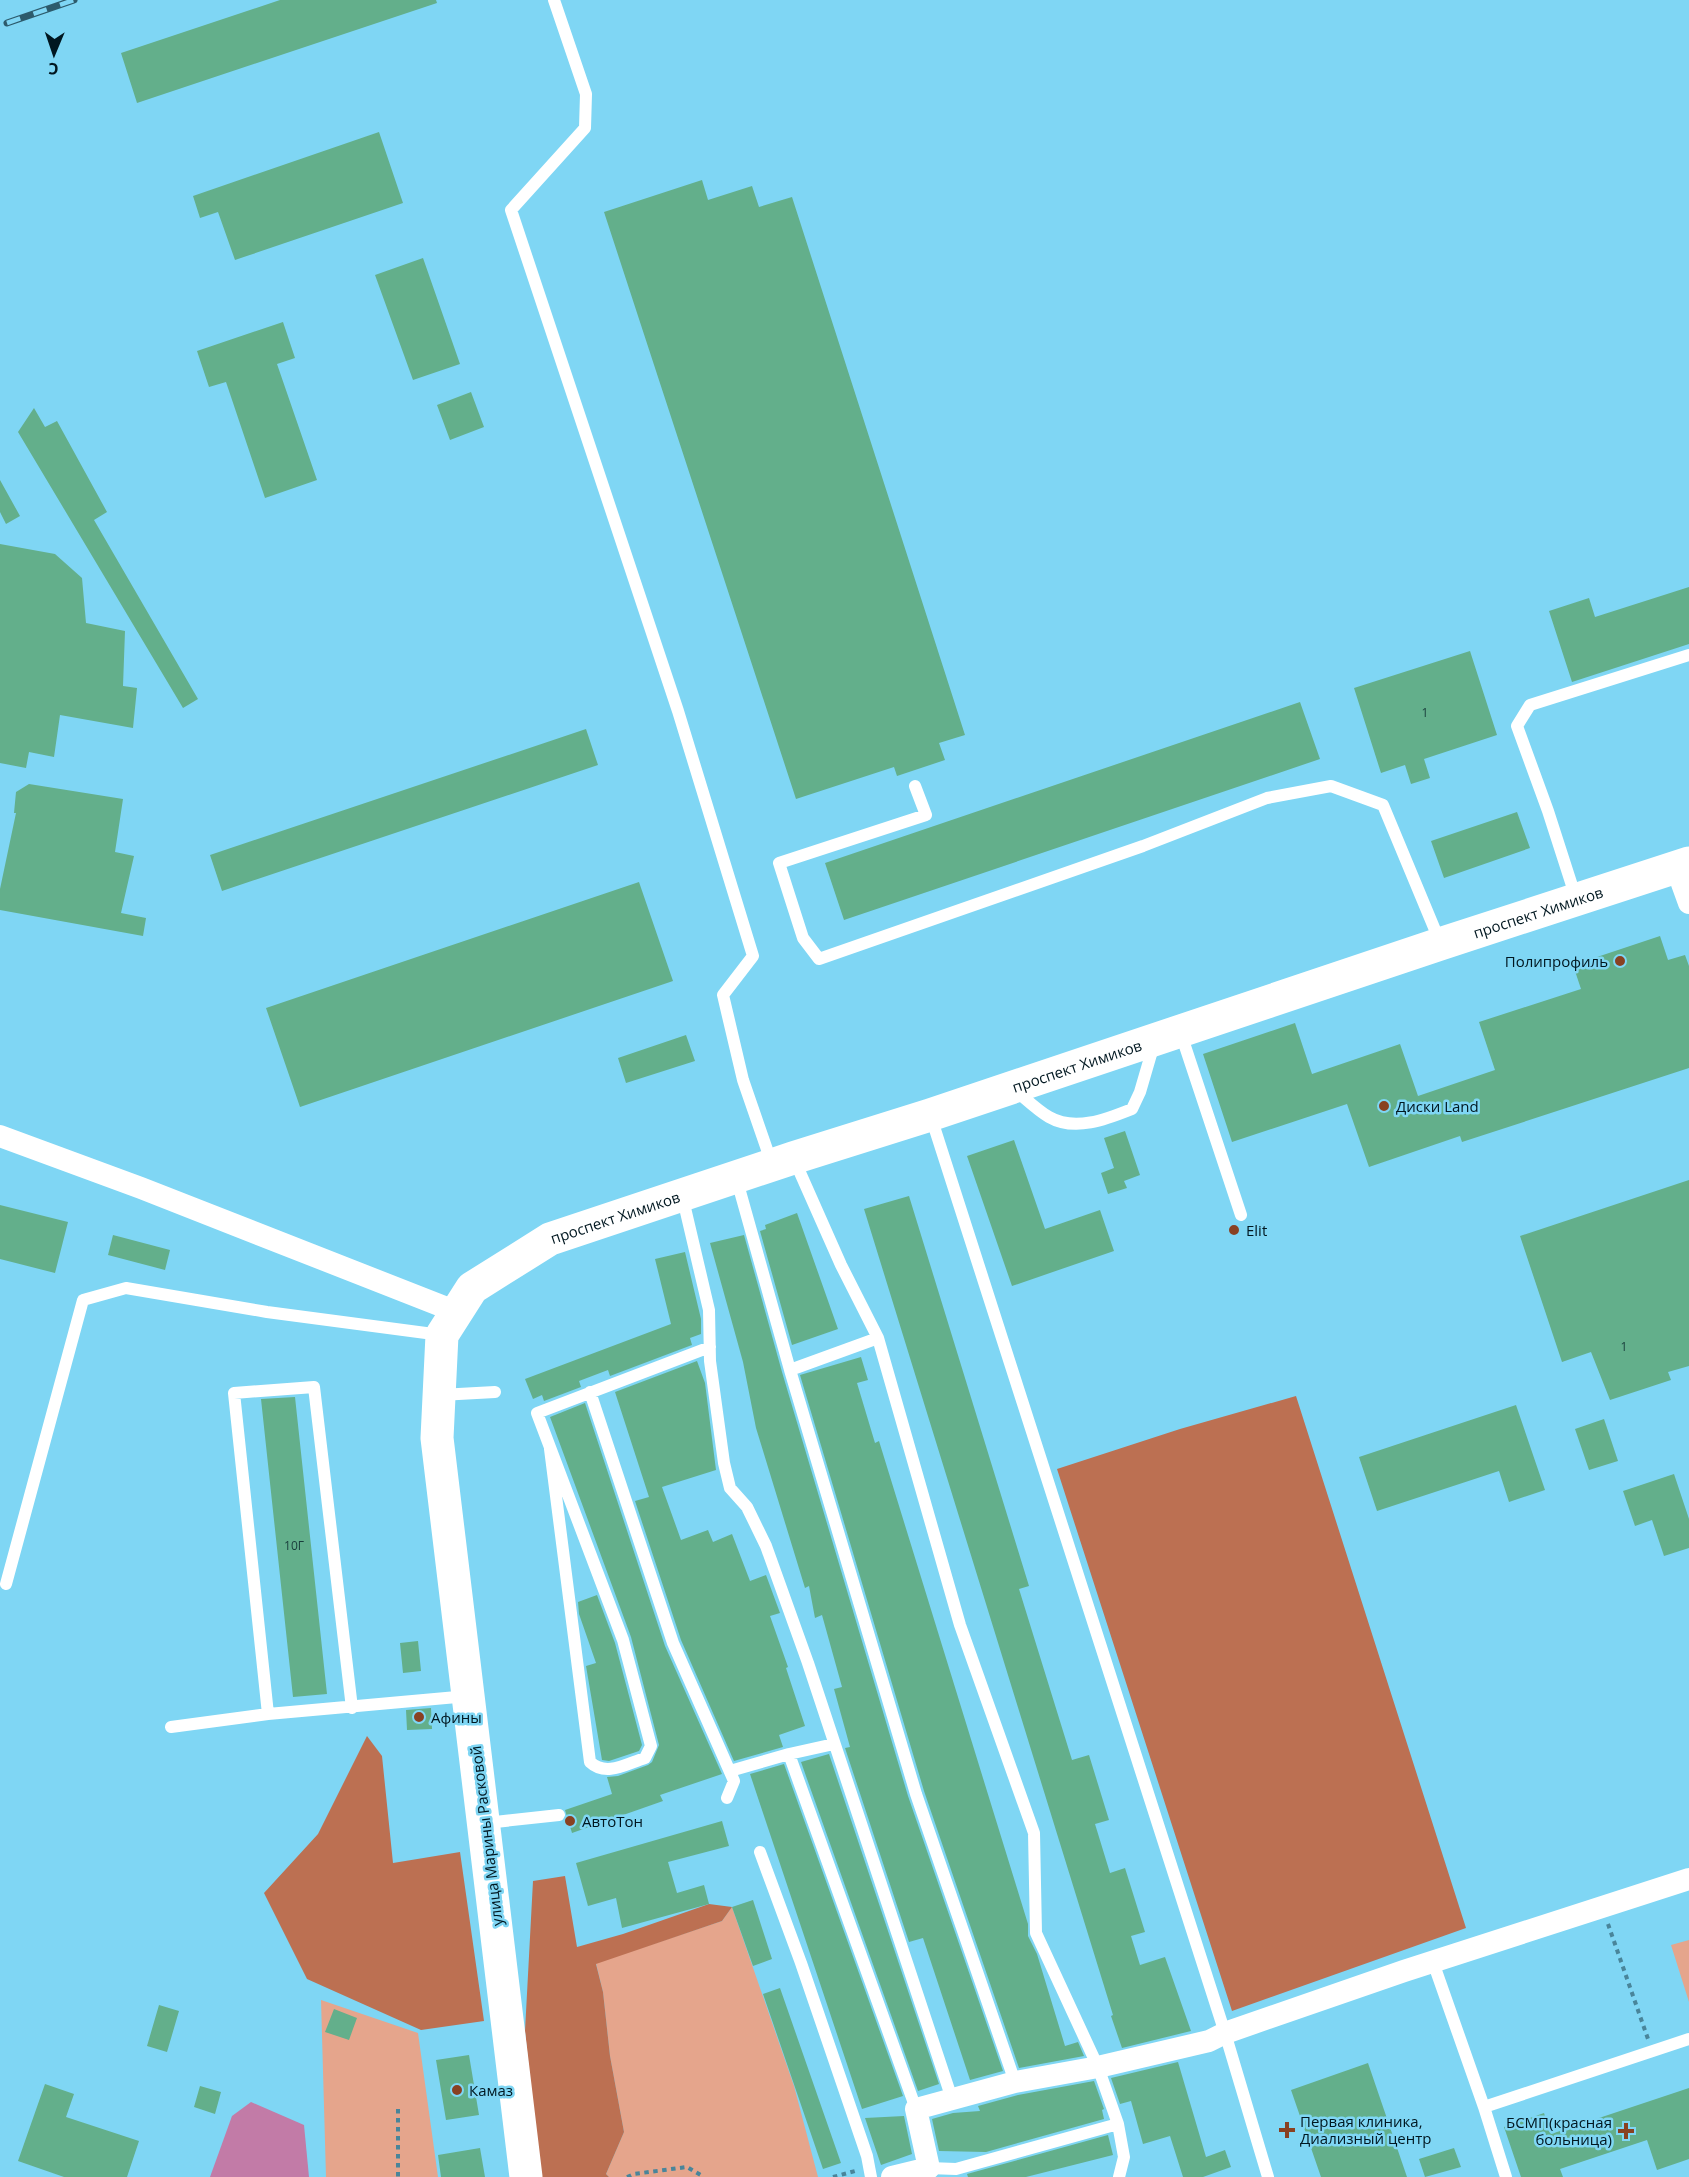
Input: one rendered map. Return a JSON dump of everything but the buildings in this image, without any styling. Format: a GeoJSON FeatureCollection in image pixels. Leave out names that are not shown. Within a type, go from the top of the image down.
{"type":"FeatureCollection","features":[{"type":"Feature","properties":{"kind":"main road","name":"проспект Химиков"},"geometry":{"type":"LineString","coordinates":[[457,1312],[550,1239],[1683,865]]}},
{"type":"Feature","properties":{"kind":"main road","name":"улица Марины Расковой"},"geometry":{"type":"LineString","coordinates":[[457,1312],[439,1395],[437,1438],[526,2177]]}},
{"type":"Feature","properties":{"kind":"street"},"geometry":{"type":"LineString","coordinates":[[1683,865],[1689,903]]}},
{"type":"Feature","properties":{"kind":"street"},"geometry":{"type":"LineString","coordinates":[[0,1136],[141,1188],[457,1312]]}},
{"type":"Feature","properties":{"kind":"street"},"geometry":{"type":"LineString","coordinates":[[892,2177],[929,2169],[916,2109],[1015,2082],[1098,2067],[1209,2041],[1226,2033],[1433,1962],[1689,1879]]}},
{"type":"Feature","properties":{"kind":"lane"},"geometry":{"type":"LineString","coordinates":[[554,0],[586,94],[585,128],[511,210],[678,711],[753,956],[723,995],[743,1080],[783,1161],[841,1265],[878,1338],[960,1625],[1034,1833],[1036,1933],[1098,2067],[1119,2124],[1124,2157],[1119,2177]]}},
{"type":"Feature","properties":{"kind":"lane"},"geometry":{"type":"LineString","coordinates":[[1576,899],[1548,811],[1517,726],[1530,705],[1689,655]]}},
{"type":"Feature","properties":{"kind":"lane"},"geometry":{"type":"LineString","coordinates":[[915,786],[926,814],[779,863],[804,938],[819,959],[1143,846],[1267,798],[1331,786],[1383,805],[1440,944]]}},
{"type":"Feature","properties":{"kind":"lane"},"geometry":{"type":"LineString","coordinates":[[1012,1088],[1051,1118],[1075,1125],[1109,1118],[1132,1109],[1168,1035]]}},
{"type":"Feature","properties":{"kind":"lane"},"geometry":{"type":"LineString","coordinates":[[1168,1035],[1242,1215]]}},
{"type":"Feature","properties":{"kind":"lane"},"geometry":{"type":"LineString","coordinates":[[930,1115],[1226,2033],[1268,2177]]}},
{"type":"Feature","properties":{"kind":"lane"},"geometry":{"type":"LineString","coordinates":[[736,1177],[790,1370],[916,1794],[1015,2082]]}},
{"type":"Feature","properties":{"kind":"lane"},"geometry":{"type":"LineString","coordinates":[[682,1195],[709,1310],[710,1361],[722,1452],[730,1488],[747,1507],[766,1546],[952,2099]]}},
{"type":"Feature","properties":{"kind":"lane"},"geometry":{"type":"LineString","coordinates":[[6,1584],[83,1300],[126,1288],[311,1319],[457,1312]]}},
{"type":"Feature","properties":{"kind":"lane"},"geometry":{"type":"LineString","coordinates":[[790,1370],[878,1338]]}},
{"type":"Feature","properties":{"kind":"lane"},"geometry":{"type":"LineString","coordinates":[[550,1449],[590,1762],[597,1768],[608,1770],[645,1758],[651,1746],[623,1640],[537,1413],[710,1347]]}},
{"type":"Feature","properties":{"kind":"lane"},"geometry":{"type":"LineString","coordinates":[[268,1714],[234,1393],[314,1387],[352,1708]]}},
{"type":"Feature","properties":{"kind":"lane"},"geometry":{"type":"LineString","coordinates":[[439,1395],[495,1392]]}},
{"type":"Feature","properties":{"kind":"lane"},"geometry":{"type":"LineString","coordinates":[[590,1392],[673,1643],[734,1781],[727,1798]]}},
{"type":"Feature","properties":{"kind":"lane"},"geometry":{"type":"LineString","coordinates":[[171,1727],[268,1714],[469,1696]]}},
{"type":"Feature","properties":{"kind":"lane"},"geometry":{"type":"LineString","coordinates":[[730,1771],[834,1744]]}},
{"type":"Feature","properties":{"kind":"lane"},"geometry":{"type":"LineString","coordinates":[[789,1754],[916,2109]]}},
{"type":"Feature","properties":{"kind":"lane"},"geometry":{"type":"LineString","coordinates":[[485,1823],[559,1815]]}},
{"type":"Feature","properties":{"kind":"lane"},"geometry":{"type":"LineString","coordinates":[[760,1852],[801,1963],[870,2172]]}},
{"type":"Feature","properties":{"kind":"lane"},"geometry":{"type":"LineString","coordinates":[[1433,1962],[1506,2177]]}},
{"type":"Feature","properties":{"kind":"lane"},"geometry":{"type":"LineString","coordinates":[[1484,2107],[1689,2039]]}},
{"type":"Feature","properties":{"kind":"lane"},"geometry":{"type":"LineString","coordinates":[[929,2169],[956,2169],[1119,2124]]}},
{"type":"Feature","properties":{"kind":"path"},"geometry":{"type":"LineString","coordinates":[[1602,1907],[1652,2051]]}},
{"type":"Feature","properties":{"kind":"path"},"geometry":{"type":"LineString","coordinates":[[398,2109],[398,2177]]}},
{"type":"Feature","properties":{"kind":"path"},"geometry":{"type":"LineString","coordinates":[[627,2177],[634,2174],[687,2167],[704,2177]]}},
{"type":"Feature","properties":{"kind":"path"},"geometry":{"type":"LineString","coordinates":[[833,2177],[870,2172]]}},
{"type":"Feature","properties":{"kind":"shaded area"},"geometry":{"type":"Polygon","coordinates":[[[1296,1396],[1466,1928],[1232,2011],[1057,1469],[1180,1429],[1296,1396]]]}},
{"type":"Feature","properties":{"kind":"shaded area"},"geometry":{"type":"Polygon","coordinates":[[[367,1736],[382,1756],[393,1863],[460,1852],[484,2021],[421,2030],[307,1979],[264,1893],[318,1834],[367,1736]]]}},
{"type":"Feature","properties":{"kind":"shaded area"},"geometry":{"type":"Polygon","coordinates":[[[565,1876],[577,1947],[623,1934],[709,1904],[732,1907],[722,1921],[596,1964],[603,1992],[610,2056],[624,2132],[606,2174],[609,2177],[540,2177],[525,2031],[533,1881],[565,1876]]]}},
{"type":"Feature","properties":{"kind":"shaded area"},"geometry":{"type":"Polygon","coordinates":[[[732,1907],[794,2086],[818,2177],[609,2177],[606,2174],[624,2132],[610,2056],[603,1992],[596,1963],[722,1921],[732,1907]]]}},
{"type":"Feature","properties":{"kind":"shaded area"},"geometry":{"type":"Polygon","coordinates":[[[1689,1940],[1689,2002],[1671,1945],[1689,1940]]]}},
{"type":"Feature","properties":{"kind":"shaded area"},"geometry":{"type":"Polygon","coordinates":[[[321,2000],[418,2033],[438,2177],[326,2177],[321,2000]]]}},
{"type":"Feature","properties":{"kind":"shaded area"},"geometry":{"type":"Polygon","coordinates":[[[251,2102],[304,2125],[309,2177],[210,2177],[232,2116],[251,2102]]]}},
{"type":"Feature","properties":{"kind":"railway"},"geometry":{"type":"LineString","coordinates":[[7,23],[74,0]]}},
{"type":"Feature","properties":{"kind":"place","name":"Полипрофиль"},"geometry":{"type":"Point","coordinates":[1620,961]}},
{"type":"Feature","properties":{"kind":"place","name":"Диски Land"},"geometry":{"type":"Point","coordinates":[1384,1106]}},
{"type":"Feature","properties":{"kind":"place","name":"Elit"},"geometry":{"type":"Point","coordinates":[1234,1230]}},
{"type":"Feature","properties":{"kind":"place","name":"Афины"},"geometry":{"type":"Point","coordinates":[419,1717]}},
{"type":"Feature","properties":{"kind":"place","name":"АвтоТон"},"geometry":{"type":"Point","coordinates":[570,1821]}},
{"type":"Feature","properties":{"kind":"place","name":"Камаз"},"geometry":{"type":"Point","coordinates":[457,2090]}},
{"type":"Feature","properties":{"kind":"place","name":"Первая клиника, Диализный центр"},"geometry":{"type":"Point","coordinates":[1287,2130]}},
{"type":"Feature","properties":{"kind":"place","name":"БСМП(красная больница)"},"geometry":{"type":"Point","coordinates":[1626,2131]}}]}
